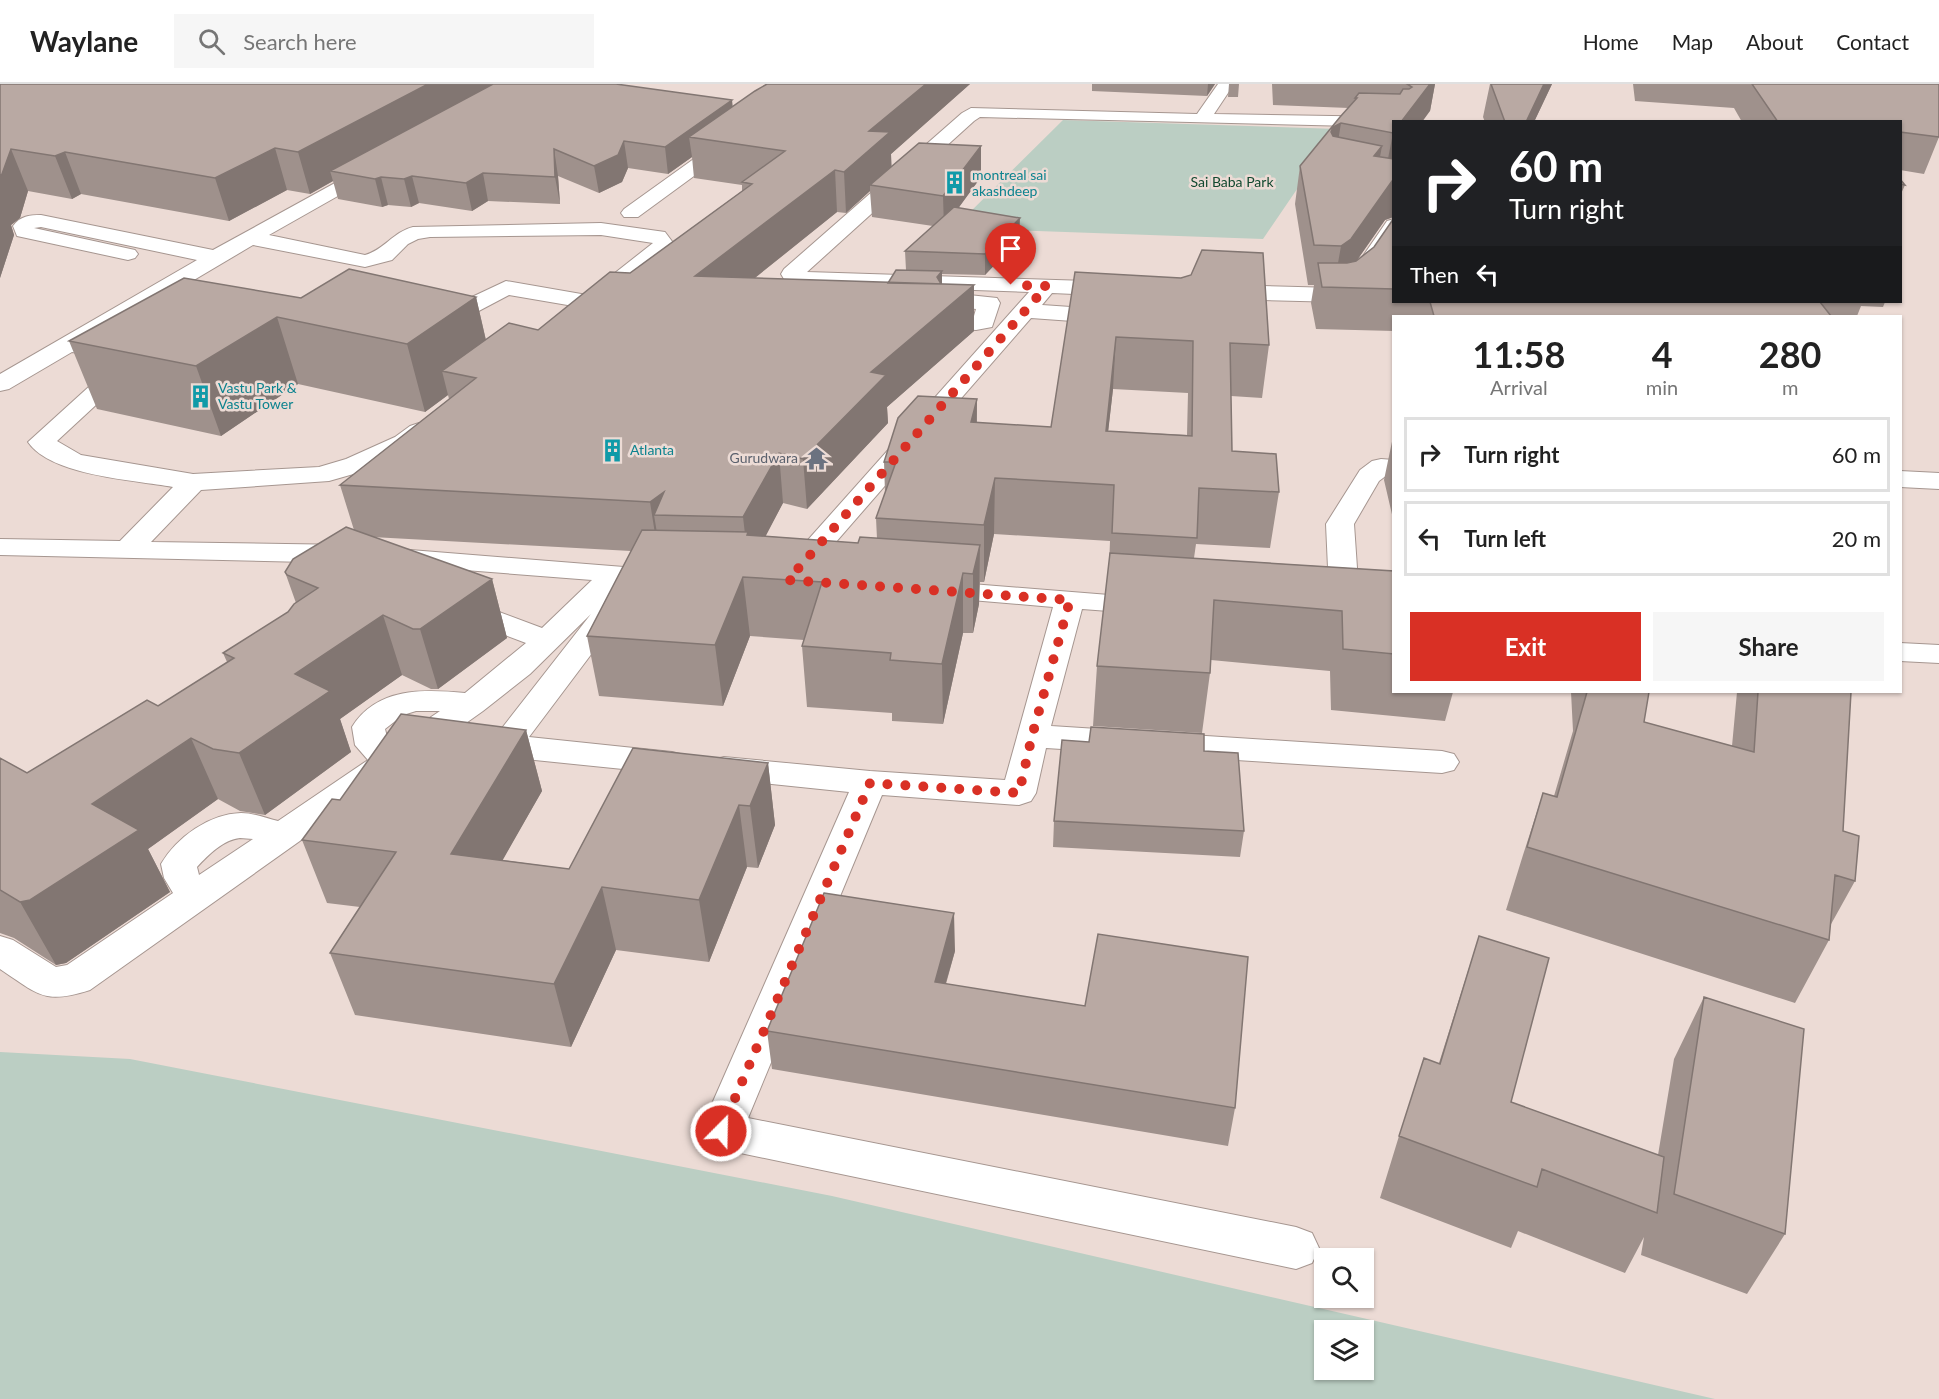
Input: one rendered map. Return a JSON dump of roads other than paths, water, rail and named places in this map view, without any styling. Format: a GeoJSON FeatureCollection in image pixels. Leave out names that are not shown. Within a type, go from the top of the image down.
{"type":"FeatureCollection","features":[{"type":"Feature","properties":{"kind":"street"},"geometry":{"type":"LineString","coordinates":[[1202,119],[1226,84]]}},
{"type":"Feature","properties":{"kind":"street"},"geometry":{"type":"LineString","coordinates":[[1056,313],[1065,296],[1071,292],[1132,291],[1035,301],[977,296],[878,299],[888,282],[801,278],[792,274],[976,112],[1392,122]]}},
{"type":"Feature","properties":{"kind":"street"},"geometry":{"type":"LineString","coordinates":[[1368,127],[1392,131]]}},
{"type":"Feature","properties":{"kind":"street"},"geometry":{"type":"LineString","coordinates":[[631,213],[743,132]]}},
{"type":"Feature","properties":{"kind":"street"},"geometry":{"type":"LineString","coordinates":[[0,384],[215,257],[389,159]]}},
{"type":"Feature","properties":{"kind":"street"},"geometry":{"type":"LineString","coordinates":[[128,254],[24,232],[23,226],[31,221],[41,220],[215,257]]}},
{"type":"Feature","properties":{"kind":"street"},"geometry":{"type":"LineString","coordinates":[[1198,291],[1340,295],[1354,286],[1392,228]]}},
{"type":"Feature","properties":{"kind":"street"},"geometry":{"type":"LineString","coordinates":[[251,238],[365,261],[385,256],[401,240],[413,233],[430,231],[601,229],[658,236],[664,244],[563,323]]}},
{"type":"Feature","properties":{"kind":"street"},"geometry":{"type":"LineString","coordinates":[[183,276],[158,268],[189,251]]}},
{"type":"Feature","properties":{"kind":"street"},"geometry":{"type":"LineString","coordinates":[[415,307],[446,314],[465,309],[506,288],[591,302]]}},
{"type":"Feature","properties":{"kind":"street"},"geometry":{"type":"LineString","coordinates":[[907,320],[976,323],[984,321],[977,296]]}},
{"type":"Feature","properties":{"kind":"street"},"geometry":{"type":"LineString","coordinates":[[1035,301],[1056,313],[1132,318]]}},
{"type":"Feature","properties":{"kind":"street"},"geometry":{"type":"LineString","coordinates":[[823,582],[775,579],[1035,301]]}},
{"type":"Feature","properties":{"kind":"street"},"geometry":{"type":"LineString","coordinates":[[134,305],[164,311]]}},
{"type":"Feature","properties":{"kind":"street"},"geometry":{"type":"LineString","coordinates":[[68,344],[126,353],[126,366],[41,442],[73,462],[193,482],[320,476],[355,465],[404,442],[442,414]]}},
{"type":"Feature","properties":{"kind":"street"},"geometry":{"type":"LineString","coordinates":[[1374,619],[1333,616],[1340,524],[1369,476],[1381,467],[1392,468]]}},
{"type":"Feature","properties":{"kind":"street"},"geometry":{"type":"LineString","coordinates":[[1902,479],[1939,481]]}},
{"type":"Feature","properties":{"kind":"street"},"geometry":{"type":"LineString","coordinates":[[128,549],[193,482]]}},
{"type":"Feature","properties":{"kind":"street"},"geometry":{"type":"LineString","coordinates":[[0,547],[128,549],[368,574],[693,578]]}},
{"type":"Feature","properties":{"kind":"street"},"geometry":{"type":"LineString","coordinates":[[0,950],[51,983],[76,979],[198,895],[183,883],[179,864],[194,846],[217,831],[234,826],[250,826],[283,836],[472,704],[625,576]]}},
{"type":"Feature","properties":{"kind":"street"},"geometry":{"type":"LineString","coordinates":[[625,576],[505,746],[870,783],[1019,793],[1032,736],[1070,600]]}},
{"type":"Feature","properties":{"kind":"street"},"geometry":{"type":"LineString","coordinates":[[905,588],[1178,607]]}},
{"type":"Feature","properties":{"kind":"street"},"geometry":{"type":"LineString","coordinates":[[441,601],[548,640]]}},
{"type":"Feature","properties":{"kind":"street"},"geometry":{"type":"LineString","coordinates":[[1902,652],[1939,654]]}},
{"type":"Feature","properties":{"kind":"street"},"geometry":{"type":"LineString","coordinates":[[1032,736],[1442,762]]}},
{"type":"Feature","properties":{"kind":"street"},"geometry":{"type":"LineString","coordinates":[[870,783],[721,1131],[1296,1248]]}},
{"type":"Feature","properties":{"kind":"place","name":"montreal sai akashdeep"},"geometry":{"type":"Point","coordinates":[954,183]}},
{"type":"Feature","properties":{"kind":"place","name":"Vastu Park & Vastu Tower"},"geometry":{"type":"Point","coordinates":[200,396]}},
{"type":"Feature","properties":{"kind":"place","name":"Atlanta"},"geometry":{"type":"Point","coordinates":[612,450]}},
{"type":"Feature","properties":{"kind":"place","name":"Gurudwara"},"geometry":{"type":"Point","coordinates":[816,458]}},
{"type":"Feature","properties":{"kind":"park label","name":"Sai Baba Park"},"geometry":{"type":"Point","coordinates":[1232,182]}}]}
